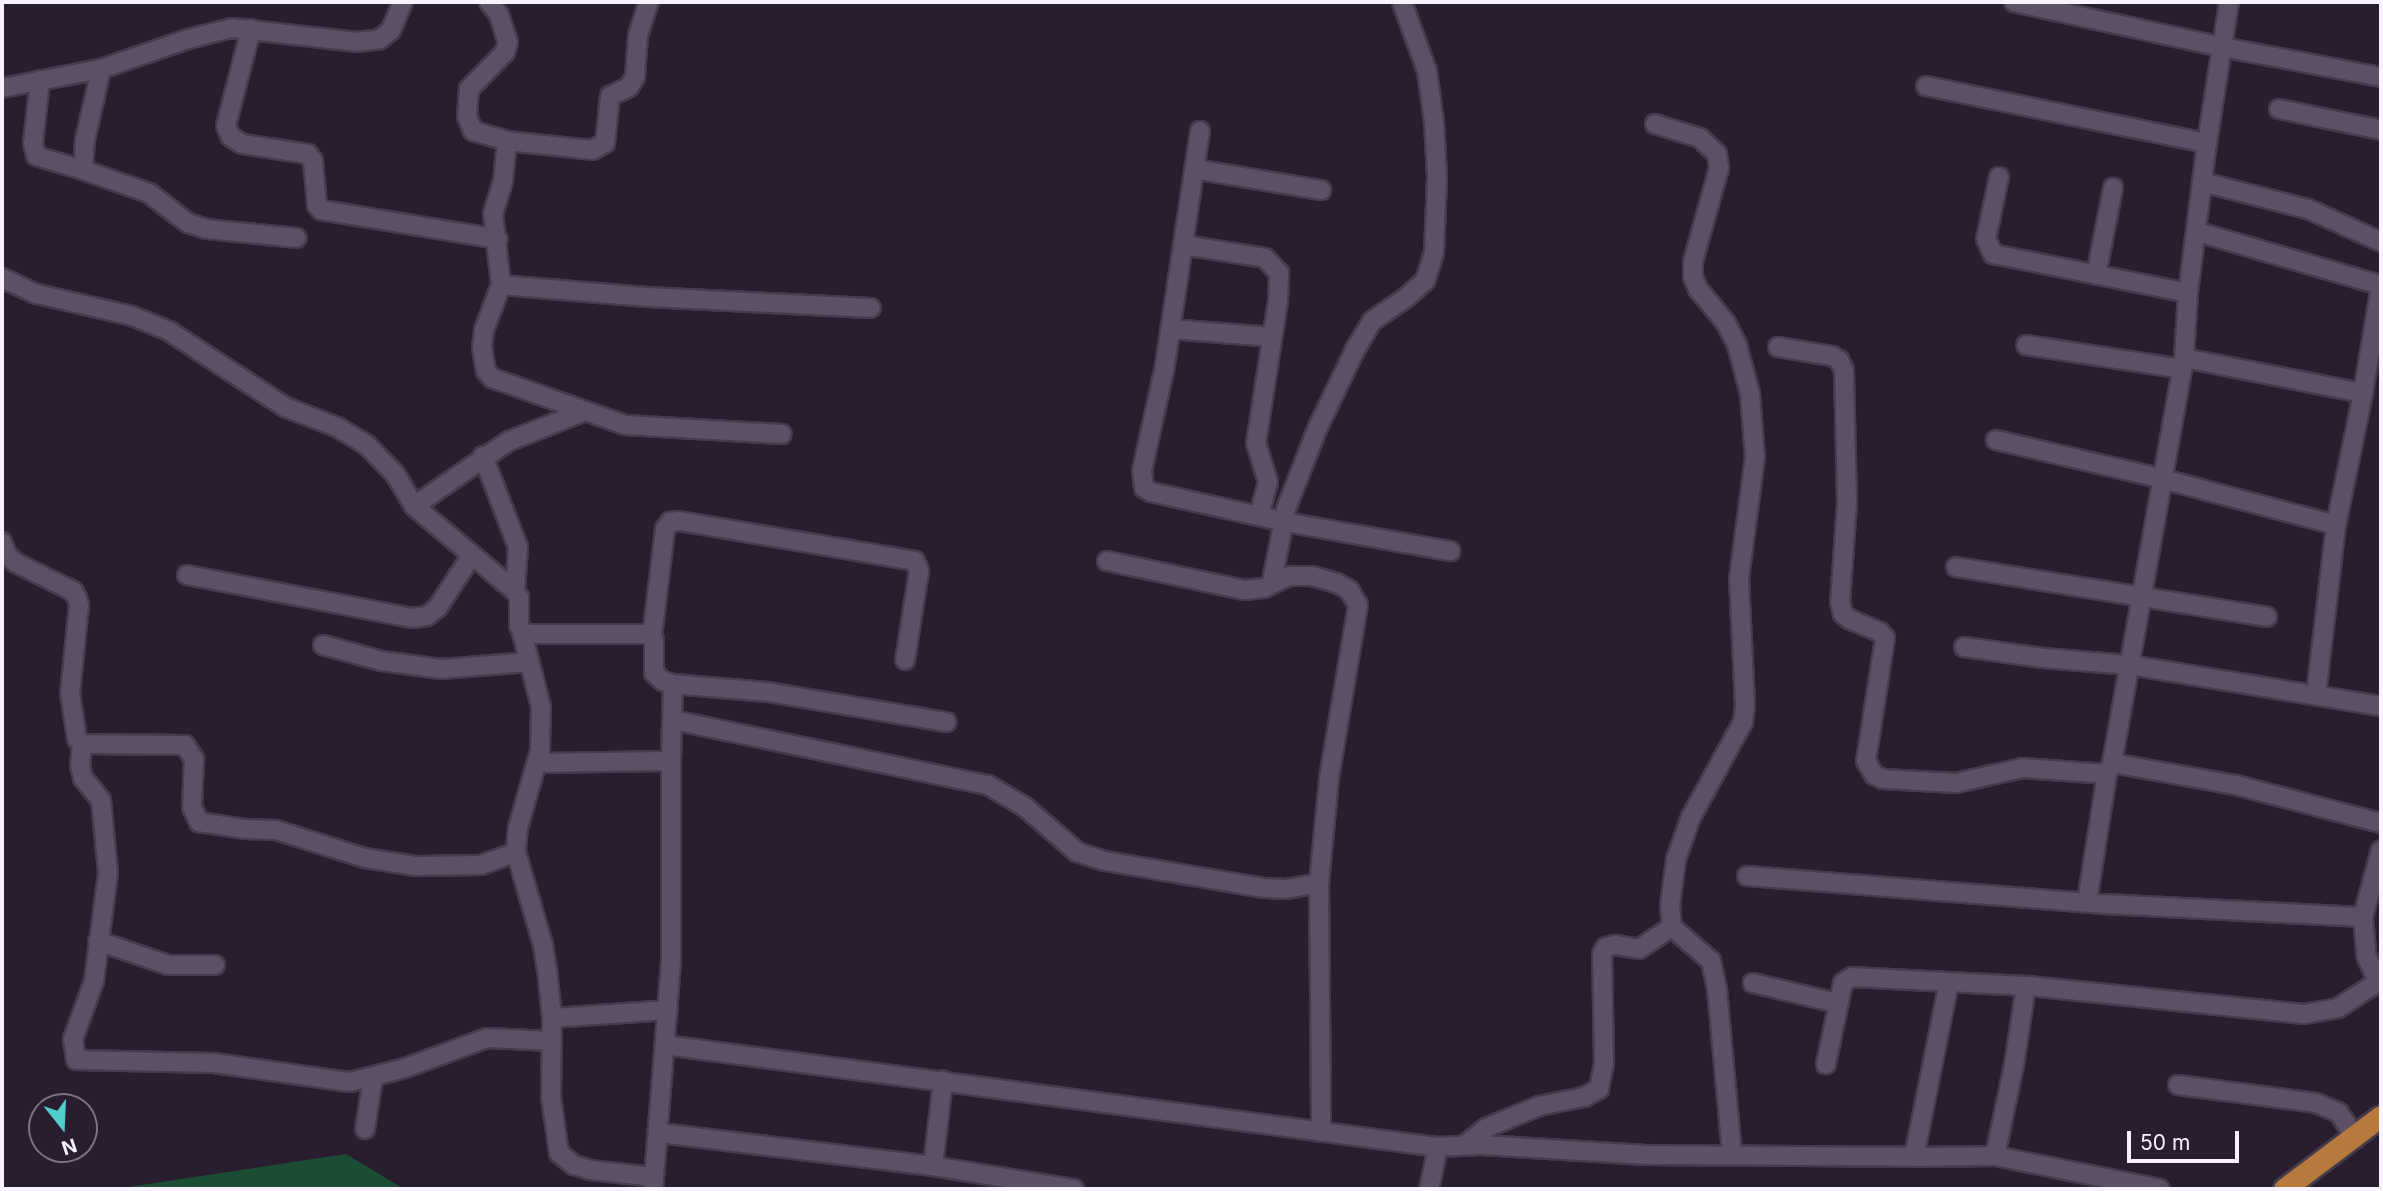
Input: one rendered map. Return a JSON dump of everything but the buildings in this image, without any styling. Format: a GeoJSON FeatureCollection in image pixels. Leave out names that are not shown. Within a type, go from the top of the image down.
{"type":"FeatureCollection","features":[{"type":"Feature","properties":{"kind":"main road"},"geometry":{"type":"LineString","coordinates":[[2284,1189],[2355,1139],[2381,1116]]}},
{"type":"Feature","properties":{"kind":"street"},"geometry":{"type":"LineString","coordinates":[[2,88],[101,69],[188,38],[232,28],[357,42],[380,39],[391,30],[403,2]]}},
{"type":"Feature","properties":{"kind":"street"},"geometry":{"type":"LineString","coordinates":[[489,2],[499,15],[508,42],[505,52],[469,89],[468,124],[479,135],[507,141],[592,150],[605,143],[610,96],[629,87],[635,77],[638,36],[649,2]]}},
{"type":"Feature","properties":{"kind":"street"},"geometry":{"type":"LineString","coordinates":[[1272,582],[1286,509],[1318,427],[1356,348],[1372,321],[1407,297],[1424,281],[1434,253],[1437,177],[1434,122],[1427,71],[1402,2]]}},
{"type":"Feature","properties":{"kind":"street"},"geometry":{"type":"LineString","coordinates":[[2014,2],[2222,47],[2381,77]]}},
{"type":"Feature","properties":{"kind":"street"},"geometry":{"type":"LineString","coordinates":[[2087,902],[2183,363],[2188,293],[2198,232],[2202,182],[2229,2]]}},
{"type":"Feature","properties":{"kind":"street"},"geometry":{"type":"LineString","coordinates":[[251,29],[226,126],[231,137],[242,144],[308,154],[313,161],[317,205],[321,211],[498,239]]}},
{"type":"Feature","properties":{"kind":"street"},"geometry":{"type":"LineString","coordinates":[[83,170],[85,139],[101,69]]}},
{"type":"Feature","properties":{"kind":"street"},"geometry":{"type":"LineString","coordinates":[[40,80],[33,143],[36,156],[149,193],[188,223],[222,233],[297,238]]}},
{"type":"Feature","properties":{"kind":"street"},"geometry":{"type":"LineString","coordinates":[[1926,86],[2207,143]]}},
{"type":"Feature","properties":{"kind":"street"},"geometry":{"type":"LineString","coordinates":[[2279,109],[2381,130]]}},
{"type":"Feature","properties":{"kind":"street"},"geometry":{"type":"LineString","coordinates":[[1655,124],[1700,138],[1717,154],[1719,168],[1693,262],[1693,277],[1698,289],[1726,323],[1737,345],[1750,394],[1755,457],[1739,578],[1745,706],[1743,722],[1691,817],[1676,859],[1670,906],[1672,927],[1711,961],[1720,1016],[1732,1155]]}},
{"type":"Feature","properties":{"kind":"street"},"geometry":{"type":"LineString","coordinates":[[1200,131],[1170,329],[1142,471],[1144,488],[1151,492],[1284,522],[1450,551]]}},
{"type":"Feature","properties":{"kind":"street"},"geometry":{"type":"LineString","coordinates":[[507,141],[503,181],[493,214],[498,239],[501,285],[484,330],[482,347],[486,371],[492,378],[625,425],[782,434]]}},
{"type":"Feature","properties":{"kind":"street"},"geometry":{"type":"LineString","coordinates":[[1194,169],[1321,190]]}},
{"type":"Feature","properties":{"kind":"street"},"geometry":{"type":"LineString","coordinates":[[2000,177],[1986,239],[1990,251],[2188,293]]}},
{"type":"Feature","properties":{"kind":"street"},"geometry":{"type":"LineString","coordinates":[[2202,182],[2308,209],[2381,242]]}},
{"type":"Feature","properties":{"kind":"street"},"geometry":{"type":"LineString","coordinates":[[2096,275],[2113,188]]}},
{"type":"Feature","properties":{"kind":"street"},"geometry":{"type":"LineString","coordinates":[[2198,232],[2381,285],[2363,393],[2336,525],[2316,695]]}},
{"type":"Feature","properties":{"kind":"street"},"geometry":{"type":"LineString","coordinates":[[1183,245],[1265,258],[1276,266],[1279,273],[1278,301],[1256,443],[1268,482],[1259,516]]}},
{"type":"Feature","properties":{"kind":"street"},"geometry":{"type":"LineString","coordinates":[[2,278],[37,294],[132,316],[169,331],[285,407],[337,427],[367,444],[395,474],[414,506],[515,591],[519,597],[522,632],[541,707],[540,751],[518,827],[516,852],[543,945],[552,1018],[551,1097],[559,1153],[574,1165],[654,1183],[668,1010],[673,684]]}},
{"type":"Feature","properties":{"kind":"street"},"geometry":{"type":"LineString","coordinates":[[501,285],[647,297],[871,308]]}},
{"type":"Feature","properties":{"kind":"street"},"geometry":{"type":"LineString","coordinates":[[1170,329],[1272,337]]}},
{"type":"Feature","properties":{"kind":"street"},"geometry":{"type":"LineString","coordinates":[[2026,345],[2183,363],[2363,393]]}},
{"type":"Feature","properties":{"kind":"street"},"geometry":{"type":"LineString","coordinates":[[1778,347],[1832,356],[1839,360],[1843,370],[1847,503],[1840,602],[1843,614],[1849,619],[1880,632],[1885,638],[1866,761],[1868,769],[1882,779],[1933,783],[1971,780],[2022,768],[2110,769],[2236,785],[2381,823]]}},
{"type":"Feature","properties":{"kind":"street"},"geometry":{"type":"LineString","coordinates":[[414,506],[483,456],[509,441],[585,411]]}},
{"type":"Feature","properties":{"kind":"street"},"geometry":{"type":"LineString","coordinates":[[1996,440],[2164,479],[2336,525]]}},
{"type":"Feature","properties":{"kind":"street"},"geometry":{"type":"LineString","coordinates":[[483,456],[517,547],[515,591]]}},
{"type":"Feature","properties":{"kind":"street"},"geometry":{"type":"LineString","coordinates":[[905,660],[919,571],[915,561],[680,522],[670,522],[665,529],[652,637],[653,673],[663,681],[768,692],[946,722]]}},
{"type":"Feature","properties":{"kind":"street"},"geometry":{"type":"LineString","coordinates":[[2,542],[7,555],[16,563],[73,591],[79,605],[70,693],[74,730],[82,744],[80,765],[83,778],[101,800],[108,873],[94,981],[73,1039],[76,1060],[214,1063],[319,1080],[350,1082],[373,1078],[487,1038],[552,1041]]}},
{"type":"Feature","properties":{"kind":"street"},"geometry":{"type":"LineString","coordinates":[[187,575],[413,618],[427,616],[438,607],[472,555]]}},
{"type":"Feature","properties":{"kind":"street"},"geometry":{"type":"LineString","coordinates":[[1107,561],[1245,590],[1264,588],[1289,576],[1312,576],[1337,583],[1349,590],[1358,605],[1329,779],[1320,883],[1321,1132]]}},
{"type":"Feature","properties":{"kind":"street"},"geometry":{"type":"LineString","coordinates":[[1956,567],[2267,617]]}},
{"type":"Feature","properties":{"kind":"street"},"geometry":{"type":"LineString","coordinates":[[522,632],[647,633],[652,637]]}},
{"type":"Feature","properties":{"kind":"street"},"geometry":{"type":"LineString","coordinates":[[323,645],[382,661],[441,669],[530,662]]}},
{"type":"Feature","properties":{"kind":"street"},"geometry":{"type":"LineString","coordinates":[[1965,647],[2043,659],[2130,665],[2381,706]]}},
{"type":"Feature","properties":{"kind":"street"},"geometry":{"type":"LineString","coordinates":[[673,720],[988,785],[1025,807],[1077,852],[1105,861],[1265,888],[1286,889],[1320,883]]}},
{"type":"Feature","properties":{"kind":"street"},"geometry":{"type":"LineString","coordinates":[[82,744],[185,744],[194,759],[193,813],[195,819],[205,823],[276,830],[365,858],[416,866],[481,865],[516,852]]}},
{"type":"Feature","properties":{"kind":"street"},"geometry":{"type":"LineString","coordinates":[[537,763],[671,761]]}},
{"type":"Feature","properties":{"kind":"street"},"geometry":{"type":"LineString","coordinates":[[1826,1065],[1843,983],[1852,978],[2026,986],[2304,1014],[2338,1008],[2379,983],[2366,955],[2363,917],[2381,850]]}},
{"type":"Feature","properties":{"kind":"street"},"geometry":{"type":"LineString","coordinates":[[1747,876],[2087,902],[2363,917]]}},
{"type":"Feature","properties":{"kind":"street"},"geometry":{"type":"LineString","coordinates":[[1465,1146],[1486,1128],[1539,1106],[1584,1097],[1599,1089],[1604,1064],[1602,954],[1606,947],[1615,945],[1639,948],[1672,927]]}},
{"type":"Feature","properties":{"kind":"street"},"geometry":{"type":"LineString","coordinates":[[98,941],[168,965],[215,965]]}},
{"type":"Feature","properties":{"kind":"street"},"geometry":{"type":"LineString","coordinates":[[1914,1157],[1948,982]]}},
{"type":"Feature","properties":{"kind":"street"},"geometry":{"type":"LineString","coordinates":[[1753,983],[1838,1003]]}},
{"type":"Feature","properties":{"kind":"street"},"geometry":{"type":"LineString","coordinates":[[1995,1156],[2014,1065],[2026,986]]}},
{"type":"Feature","properties":{"kind":"street"},"geometry":{"type":"LineString","coordinates":[[552,1018],[668,1010]]}},
{"type":"Feature","properties":{"kind":"street"},"geometry":{"type":"LineString","coordinates":[[665,1045],[1438,1147],[1647,1155],[1995,1156],[2160,1189]]}},
{"type":"Feature","properties":{"kind":"street"},"geometry":{"type":"LineString","coordinates":[[365,1129],[373,1078]]}},
{"type":"Feature","properties":{"kind":"street"},"geometry":{"type":"LineString","coordinates":[[933,1166],[943,1081]]}},
{"type":"Feature","properties":{"kind":"street"},"geometry":{"type":"LineString","coordinates":[[2178,1085],[2316,1104],[2339,1113],[2355,1139]]}},
{"type":"Feature","properties":{"kind":"street"},"geometry":{"type":"LineString","coordinates":[[660,1133],[933,1166],[1074,1189]]}},
{"type":"Feature","properties":{"kind":"street"},"geometry":{"type":"LineString","coordinates":[[1429,1189],[1438,1147]]}},
{"type":"Feature","properties":{"kind":"green space"},"geometry":{"type":"Polygon","coordinates":[[[346,1154],[404,1189],[115,1189],[346,1154]]]}}]}
